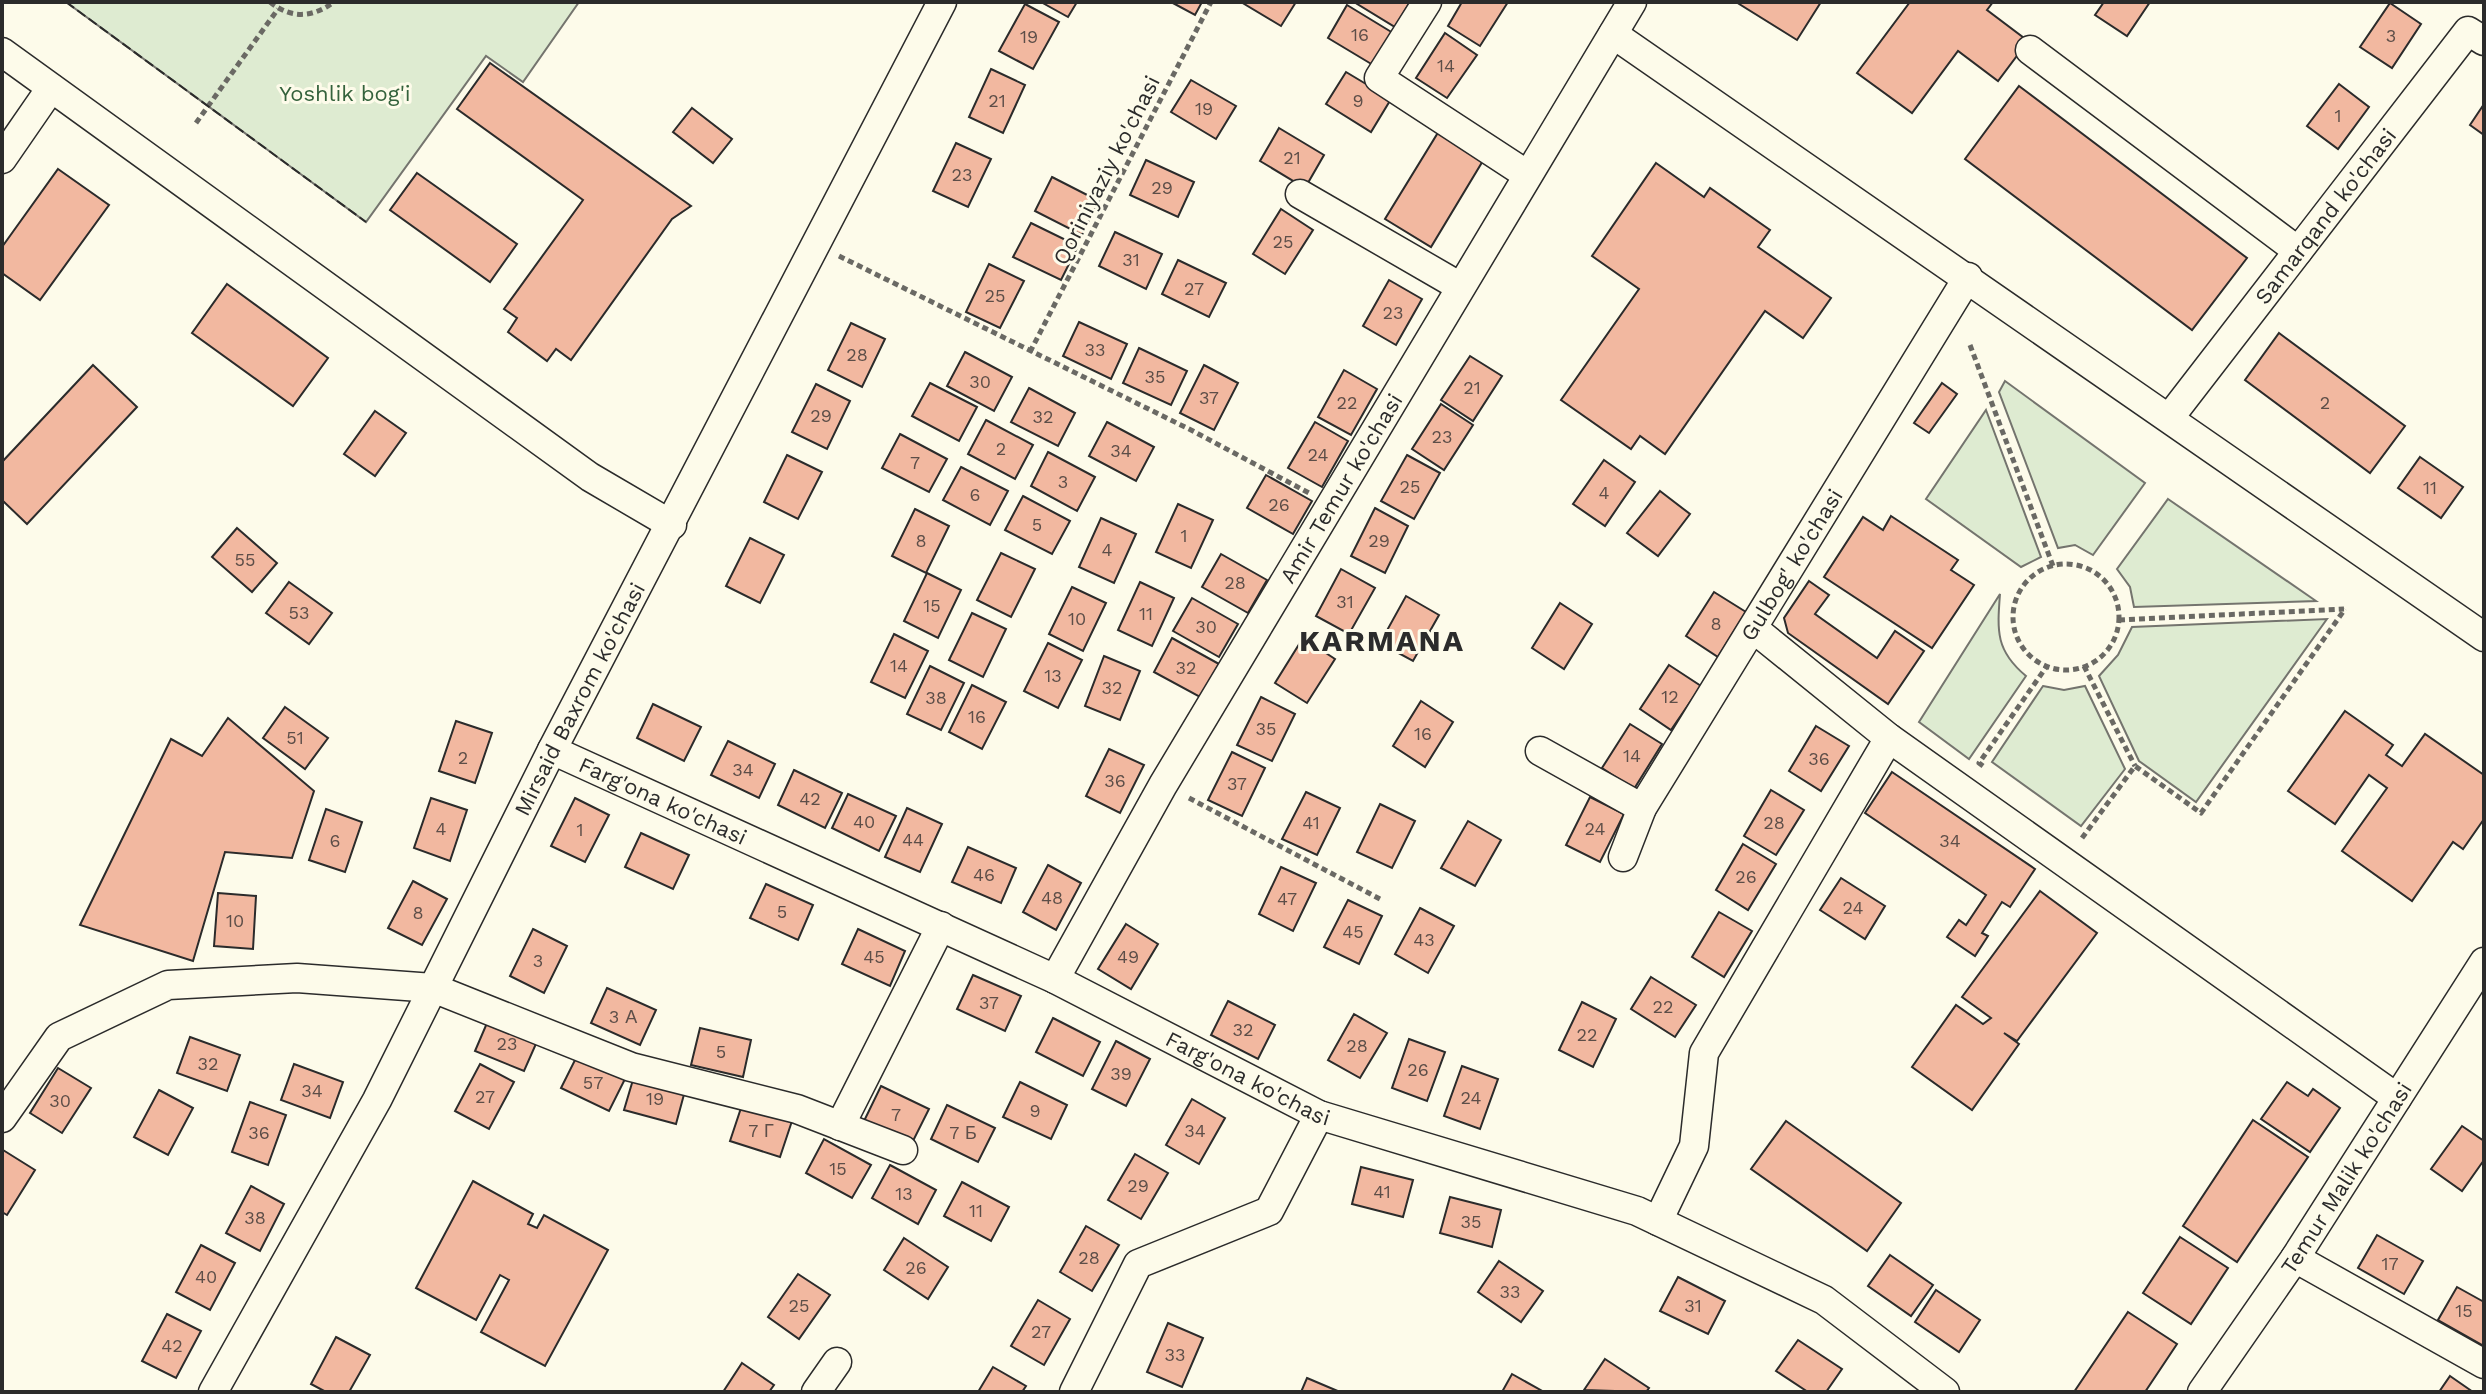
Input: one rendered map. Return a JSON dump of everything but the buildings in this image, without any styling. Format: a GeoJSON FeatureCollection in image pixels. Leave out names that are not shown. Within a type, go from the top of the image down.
{"type":"FeatureCollection","features":[{"type":"Feature","properties":{"kind":"street","name":"Mirsaid Baxrom ko'chasi"},"geometry":{"type":"LineString","coordinates":[[213,1392],[377,1100],[552,750],[942,2]]}},
{"type":"Feature","properties":{"kind":"street"},"geometry":{"type":"LineString","coordinates":[[1427,2],[1379,78],[1526,174]]}},
{"type":"Feature","properties":{"kind":"street","name":"Amir Temur ko'chasi"},"geometry":{"type":"LineString","coordinates":[[1055,979],[1163,785],[1526,174],[1632,2]]}},
{"type":"Feature","properties":{"kind":"street","name":"Samarqand ko'chasi"},"geometry":{"type":"LineString","coordinates":[[2170,417],[2468,31],[2484,41]]}},
{"type":"Feature","properties":{"kind":"street"},"geometry":{"type":"LineString","coordinates":[[1613,34],[2484,637]]}},
{"type":"Feature","properties":{"kind":"street"},"geometry":{"type":"LineString","coordinates":[[2030,50],[2298,251]]}},
{"type":"Feature","properties":{"kind":"street"},"geometry":{"type":"LineString","coordinates":[[2,52],[590,477],[672,525]]}},
{"type":"Feature","properties":{"kind":"street"},"geometry":{"type":"LineString","coordinates":[[2,159],[51,88]]}},
{"type":"Feature","properties":{"kind":"street"},"geometry":{"type":"LineString","coordinates":[[1300,194],[1459,286]]}},
{"type":"Feature","properties":{"kind":"street","name":"Gulbog' ko'chasi"},"geometry":{"type":"LineString","coordinates":[[1623,857],[1642,808],[1968,277]]}},
{"type":"Feature","properties":{"kind":"street"},"geometry":{"type":"LineString","coordinates":[[1754,629],[1889,738],[2397,1098]]}},
{"type":"Feature","properties":{"kind":"street"},"geometry":{"type":"LineString","coordinates":[[1658,1221],[1694,1146],[1704,1053],[1889,738]]}},
{"type":"Feature","properties":{"kind":"street","name":"Farg'ona ko'chasi"},"geometry":{"type":"LineString","coordinates":[[552,750],[1055,979],[1319,1115],[1637,1211],[1824,1300],[1945,1392]]}},
{"type":"Feature","properties":{"kind":"street"},"geometry":{"type":"LineString","coordinates":[[1540,751],[1642,808]]}},
{"type":"Feature","properties":{"kind":"street"},"geometry":{"type":"LineString","coordinates":[[840,1126],[941,926]]}},
{"type":"Feature","properties":{"kind":"street","name":"Temur Malik ko'chasi"},"geometry":{"type":"LineString","coordinates":[[2202,1392],[2295,1258],[2484,962]]}},
{"type":"Feature","properties":{"kind":"street"},"geometry":{"type":"LineString","coordinates":[[2,1118],[59,1037],[168,985],[297,978],[433,988],[631,1067],[797,1109],[903,1150]]}},
{"type":"Feature","properties":{"kind":"street"},"geometry":{"type":"LineString","coordinates":[[1074,1392],[1138,1264],[1269,1211],[1319,1115]]}},
{"type":"Feature","properties":{"kind":"street"},"geometry":{"type":"LineString","coordinates":[[2295,1258],[2484,1364]]}},
{"type":"Feature","properties":{"kind":"street"},"geometry":{"type":"LineString","coordinates":[[816,1392],[837,1362]]}},
{"type":"Feature","properties":{"kind":"path"},"geometry":{"type":"LineString","coordinates":[[270,2],[292,15],[308,15],[334,2]]}},
{"type":"Feature","properties":{"kind":"path","name":"Qoriniyaziy ko'chasi"},"geometry":{"type":"LineString","coordinates":[[1030,352],[1211,2]]}},
{"type":"Feature","properties":{"kind":"path"},"geometry":{"type":"LineString","coordinates":[[196,123],[278,9]]}},
{"type":"Feature","properties":{"kind":"path"},"geometry":{"type":"LineString","coordinates":[[816,245],[1191,430],[1330,504]]}},
{"type":"Feature","properties":{"kind":"path"},"geometry":{"type":"LineString","coordinates":[[1970,345],[2053,566]]}},
{"type":"Feature","properties":{"kind":"path"},"geometry":{"type":"LineString","coordinates":[[2080,565],[2096,573],[2109,585],[2117,602],[2119,620],[2115,637],[2105,653],[2084,666],[2065,669],[2047,666],[2025,651],[2017,637],[2013,613],[2020,590],[2031,577],[2053,566],[2080,565]]}},
{"type":"Feature","properties":{"kind":"path"},"geometry":{"type":"LineString","coordinates":[[2084,666],[2135,766],[2201,813],[2345,609],[2119,620]]}},
{"type":"Feature","properties":{"kind":"path"},"geometry":{"type":"LineString","coordinates":[[1991,772],[1979,763],[2047,666]]}},
{"type":"Feature","properties":{"kind":"path"},"geometry":{"type":"LineString","coordinates":[[2072,831],[2083,839],[2135,766]]}},
{"type":"Feature","properties":{"kind":"path"},"geometry":{"type":"LineString","coordinates":[[1163,785],[1380,899]]}},
{"type":"Feature","properties":{"kind":"green space","name":"Yoshlik bog'i"},"geometry":{"type":"Polygon","coordinates":[[[66,2],[579,2],[523,82],[486,56],[366,222],[66,2]]]}},
{"type":"Feature","properties":{"kind":"green space"},"geometry":{"type":"Polygon","coordinates":[[[2005,381],[2145,483],[2093,555],[2075,545],[2058,548],[1999,392],[2005,381]]]}},
{"type":"Feature","properties":{"kind":"green space"},"geometry":{"type":"Polygon","coordinates":[[[1986,410],[2041,557],[2021,567],[1926,499],[1986,410]]]}},
{"type":"Feature","properties":{"kind":"green space"},"geometry":{"type":"Polygon","coordinates":[[[2168,499],[2316,601],[2134,607],[2130,587],[2117,569],[2168,499]]]}},
{"type":"Feature","properties":{"kind":"green space"},"geometry":{"type":"Polygon","coordinates":[[[2000,594],[2001,640],[2009,658],[2026,676],[1969,759],[1919,722],[2000,594]]]}},
{"type":"Feature","properties":{"kind":"green space"},"geometry":{"type":"Polygon","coordinates":[[[2327,619],[2196,802],[2139,761],[2099,676],[2118,655],[2132,627],[2327,619]]]}},
{"type":"Feature","properties":{"kind":"green space"},"geometry":{"type":"Polygon","coordinates":[[[2043,686],[2064,690],[2085,686],[2125,769],[2081,826],[1992,762],[2043,686]]]}},
{"type":"Feature","properties":{"kind":"fence"},"geometry":{"type":"LineString","coordinates":[[66,2],[366,222]]}},
{"type":"Feature","properties":{"kind":"district","name":"KARMANA"},"geometry":{"type":"Point","coordinates":[1382,641]}}]}
